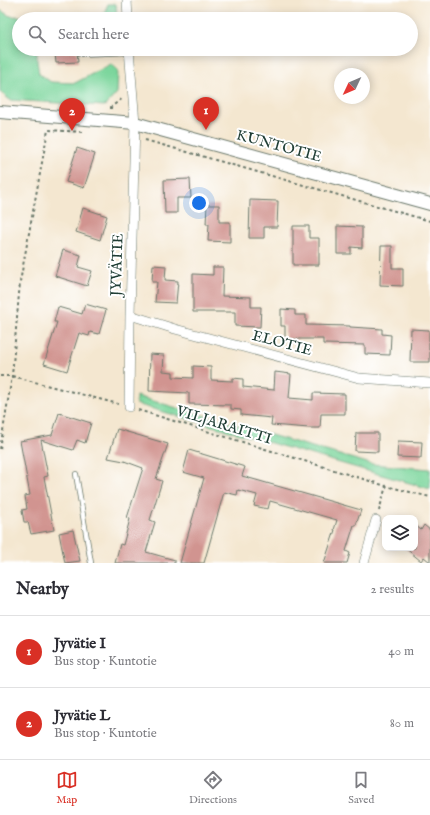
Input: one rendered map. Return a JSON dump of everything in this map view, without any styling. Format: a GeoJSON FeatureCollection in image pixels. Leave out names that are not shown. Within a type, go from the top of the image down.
{"type":"FeatureCollection","features":[{"type":"Feature","properties":{"kind":"street"},"geometry":{"type":"LineString","coordinates":[[127,0],[128,12]]}},
{"type":"Feature","properties":{"kind":"street","name":"JYVÄTIE"},"geometry":{"type":"LineString","coordinates":[[129,56],[135,123],[129,407]]}},
{"type":"Feature","properties":{"kind":"street","name":"KUNTOTIE"},"geometry":{"type":"LineString","coordinates":[[0,112],[135,123],[430,204]]}},
{"type":"Feature","properties":{"kind":"street","name":"ELOTIE"},"geometry":{"type":"LineString","coordinates":[[130,315],[175,329],[359,378],[430,383]]}},
{"type":"Feature","properties":{"kind":"street"},"geometry":{"type":"LineString","coordinates":[[364,563],[376,520]]}},
{"type":"Feature","properties":{"kind":"lane"},"geometry":{"type":"LineString","coordinates":[[76,474],[91,563]]}},
{"type":"Feature","properties":{"kind":"path","name":"VILJARAITTI"},"geometry":{"type":"LineString","coordinates":[[0,376],[12,376],[129,407],[386,486],[430,498]]}},
{"type":"Feature","properties":{"kind":"path"},"geometry":{"type":"LineString","coordinates":[[376,520],[386,486]]}},
{"type":"Feature","properties":{"kind":"green space"},"geometry":{"type":"Polygon","coordinates":[[[108,4],[116,4],[117,12],[104,12],[108,4]]]}},
{"type":"Feature","properties":{"kind":"green space"},"geometry":{"type":"Polygon","coordinates":[[[0,10],[12,16],[12,56],[37,56],[39,74],[51,82],[75,83],[111,64],[118,70],[117,93],[105,106],[10,100],[0,92],[0,10]]]}},
{"type":"Feature","properties":{"kind":"green space"},"geometry":{"type":"Polygon","coordinates":[[[136,396],[371,464],[430,469],[430,489],[136,404],[136,396]]]}},
{"type":"Feature","properties":{"kind":"building"},"geometry":{"type":"Polygon","coordinates":[[[55,56],[77,56],[78,62],[56,63],[55,56]]]}},
{"type":"Feature","properties":{"kind":"building"},"geometry":{"type":"Polygon","coordinates":[[[77,148],[95,154],[84,188],[66,182],[77,148]]]}},
{"type":"Feature","properties":{"kind":"building"},"geometry":{"type":"Polygon","coordinates":[[[190,179],[191,198],[177,198],[177,213],[165,213],[164,180],[190,179]]]}},
{"type":"Feature","properties":{"kind":"building"},"geometry":{"type":"Polygon","coordinates":[[[250,200],[278,201],[277,227],[264,227],[264,238],[249,238],[250,200]]]}},
{"type":"Feature","properties":{"kind":"building"},"geometry":{"type":"Polygon","coordinates":[[[207,205],[219,205],[219,222],[230,222],[230,242],[208,241],[209,224],[206,224],[207,205]]]}},
{"type":"Feature","properties":{"kind":"building"},"geometry":{"type":"Polygon","coordinates":[[[83,208],[107,216],[100,240],[76,232],[83,208]]]}},
{"type":"Feature","properties":{"kind":"building"},"geometry":{"type":"Polygon","coordinates":[[[293,226],[309,226],[309,238],[319,238],[319,265],[293,265],[293,226]]]}},
{"type":"Feature","properties":{"kind":"building"},"geometry":{"type":"Polygon","coordinates":[[[337,226],[362,227],[362,248],[351,247],[351,254],[337,254],[337,226]]]}},
{"type":"Feature","properties":{"kind":"building"},"geometry":{"type":"Polygon","coordinates":[[[381,246],[392,246],[392,268],[403,268],[403,286],[380,285],[381,246]]]}},
{"type":"Feature","properties":{"kind":"building"},"geometry":{"type":"Polygon","coordinates":[[[63,250],[81,255],[78,267],[92,271],[87,286],[55,276],[63,250]]]}},
{"type":"Feature","properties":{"kind":"building"},"geometry":{"type":"Polygon","coordinates":[[[153,265],[166,266],[165,280],[178,281],[176,303],[155,302],[157,282],[152,282],[153,265]]]}},
{"type":"Feature","properties":{"kind":"building"},"geometry":{"type":"Polygon","coordinates":[[[213,267],[223,267],[222,296],[251,297],[251,307],[261,307],[260,327],[235,326],[235,312],[193,312],[193,274],[213,275],[213,267]]]}},
{"type":"Feature","properties":{"kind":"building"},"geometry":{"type":"Polygon","coordinates":[[[85,304],[106,310],[99,334],[90,332],[89,336],[79,333],[67,371],[44,364],[57,322],[54,322],[58,307],[82,314],[85,304]]]}},
{"type":"Feature","properties":{"kind":"building"},"geometry":{"type":"Polygon","coordinates":[[[281,309],[295,310],[295,315],[306,315],[306,325],[350,326],[382,329],[382,334],[391,335],[390,355],[365,354],[365,345],[323,344],[323,339],[285,339],[285,326],[281,326],[281,309]]]}},
{"type":"Feature","properties":{"kind":"building"},"geometry":{"type":"Polygon","coordinates":[[[411,329],[429,330],[430,362],[410,362],[411,329]]]}},
{"type":"Feature","properties":{"kind":"building"},"geometry":{"type":"Polygon","coordinates":[[[150,354],[164,355],[163,371],[173,372],[173,377],[193,378],[193,366],[211,367],[211,380],[233,381],[233,378],[243,379],[243,387],[274,390],[275,372],[291,374],[289,398],[313,400],[313,393],[345,394],[345,414],[321,414],[320,428],[309,428],[271,425],[272,418],[241,415],[241,410],[231,409],[231,405],[189,404],[189,393],[149,391],[150,354]]]}},
{"type":"Feature","properties":{"kind":"building"},"geometry":{"type":"Polygon","coordinates":[[[59,413],[91,423],[85,443],[77,440],[73,450],[41,440],[48,476],[44,477],[54,530],[31,534],[28,522],[24,522],[22,510],[27,509],[25,496],[30,495],[20,441],[52,435],[59,413]]]}},
{"type":"Feature","properties":{"kind":"building"},"geometry":{"type":"Polygon","coordinates":[[[117,429],[168,444],[156,479],[162,481],[150,520],[155,522],[146,552],[175,560],[175,563],[115,563],[120,544],[123,545],[130,519],[127,518],[143,468],[124,461],[108,458],[117,429]]]}},
{"type":"Feature","properties":{"kind":"building"},"geometry":{"type":"Polygon","coordinates":[[[356,433],[378,433],[378,452],[355,451],[356,433]]]}},
{"type":"Feature","properties":{"kind":"building"},"geometry":{"type":"Polygon","coordinates":[[[398,441],[422,442],[421,458],[397,457],[398,441]]]}},
{"type":"Feature","properties":{"kind":"building"},"geometry":{"type":"Polygon","coordinates":[[[189,450],[245,467],[242,476],[361,510],[356,525],[354,525],[346,551],[350,553],[347,563],[324,563],[337,520],[270,501],[268,509],[254,506],[257,495],[238,490],[237,495],[224,492],[204,563],[180,563],[204,478],[183,472],[189,450]]]}},
{"type":"Feature","properties":{"kind":"building"},"geometry":{"type":"Polygon","coordinates":[[[424,525],[430,530],[430,562],[424,557],[421,561],[409,551],[418,551],[418,528],[421,530],[424,525]]]}},
{"type":"Feature","properties":{"kind":"building"},"geometry":{"type":"Polygon","coordinates":[[[73,530],[80,561],[65,563],[59,533],[73,530]]]}},
{"type":"Feature","properties":{"kind":"place","name":"Jyvätie I"},"geometry":{"type":"Point","coordinates":[206,130]}},
{"type":"Feature","properties":{"kind":"place","name":"Jyvätie L"},"geometry":{"type":"Point","coordinates":[72,131]}}]}
